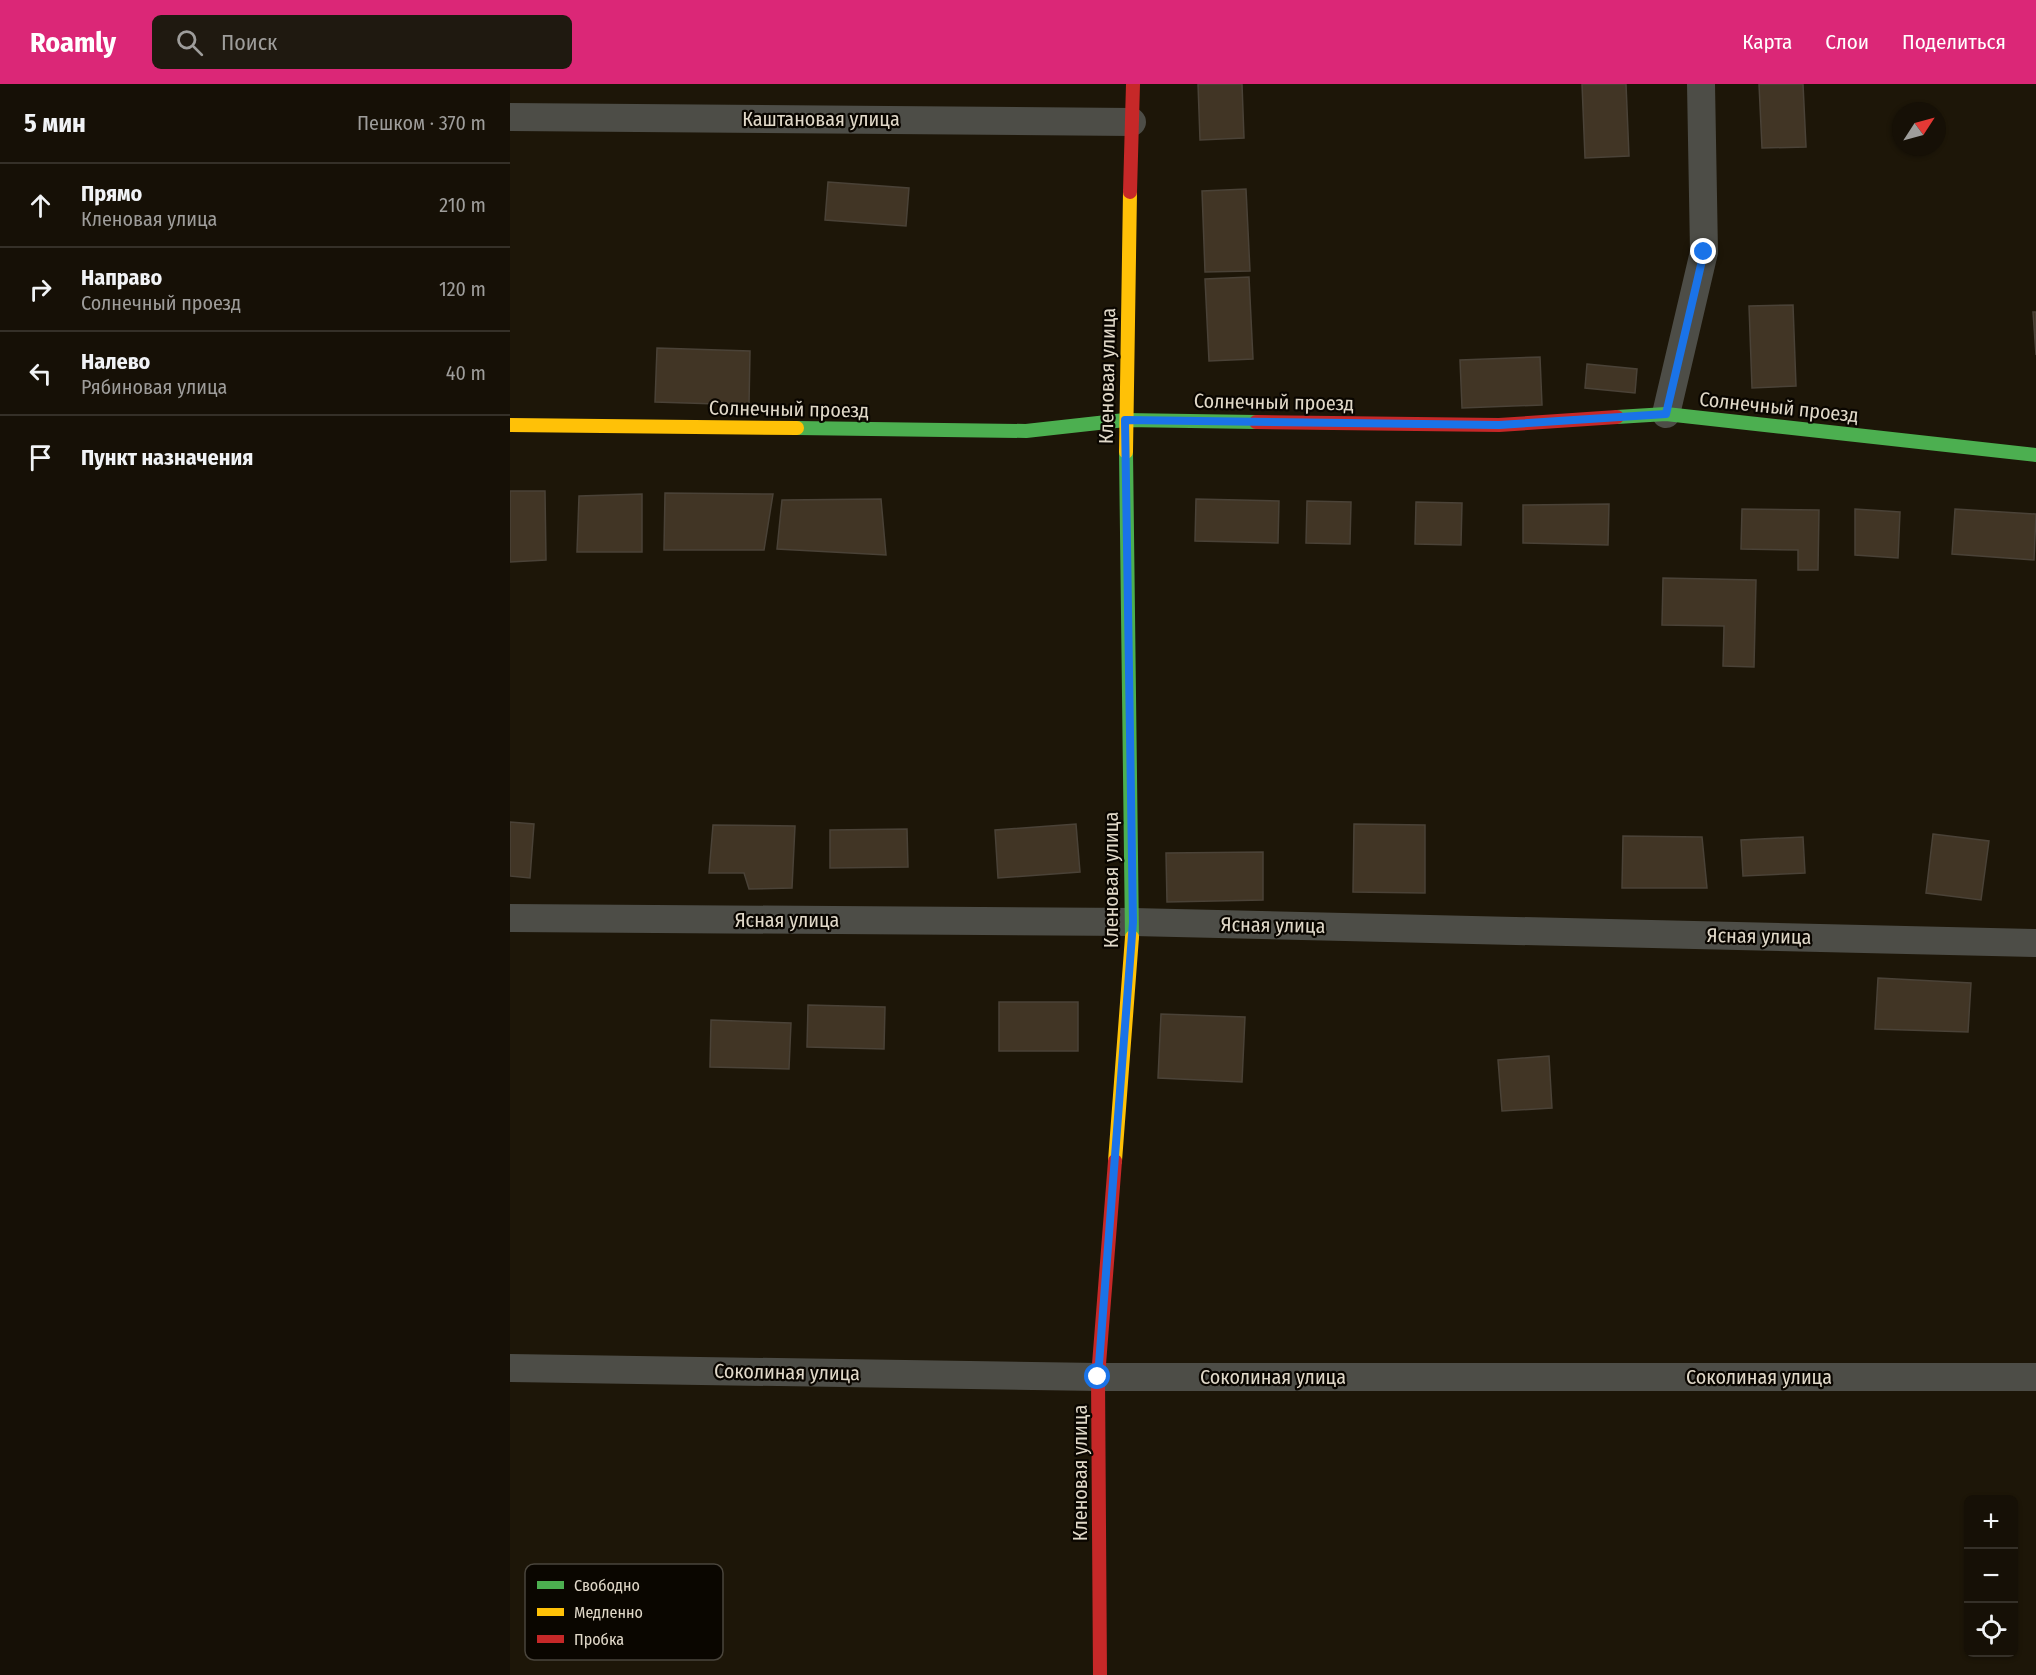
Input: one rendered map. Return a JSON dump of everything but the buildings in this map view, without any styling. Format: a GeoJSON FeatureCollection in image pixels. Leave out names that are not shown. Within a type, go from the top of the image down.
{"type":"FeatureCollection","features":[{"type":"Feature","properties":{"kind":"street","name":"Кленовая улица"},"geometry":{"type":"LineString","coordinates":[[1100,1675],[1098,1377],[1133,922],[1125,420],[1133,84]]}},
{"type":"Feature","properties":{"kind":"street"},"geometry":{"type":"LineString","coordinates":[[1666,414],[1704,252],[1701,84]]}},
{"type":"Feature","properties":{"kind":"street","name":"Каштановая улица"},"geometry":{"type":"LineString","coordinates":[[510,117],[1132,122]]}},
{"type":"Feature","properties":{"kind":"street","name":"Солнечный проезд"},"geometry":{"type":"LineString","coordinates":[[510,425],[1026,431],[1125,420],[1499,425],[1666,414],[2036,455]]}},
{"type":"Feature","properties":{"kind":"street","name":"Ясная улица"},"geometry":{"type":"LineString","coordinates":[[510,918],[1133,922],[2036,942]]}},
{"type":"Feature","properties":{"kind":"street","name":"Соколиная улица"},"geometry":{"type":"LineString","coordinates":[[510,1368],[1098,1377],[2036,1377]]}},
{"type":"Feature","properties":{"kind":"traffic: fast"},"geometry":{"type":"LineString","coordinates":[[1617,417],[1666,414],[2036,455]]}},
{"type":"Feature","properties":{"kind":"traffic: fast"},"geometry":{"type":"LineString","coordinates":[[797,428],[1026,431],[1125,420],[1256,422]]}},
{"type":"Feature","properties":{"kind":"traffic: fast"},"geometry":{"type":"LineString","coordinates":[[1126,452],[1132,937]]}},
{"type":"Feature","properties":{"kind":"traffic: slow"},"geometry":{"type":"LineString","coordinates":[[1126,452],[1130,192]]}},
{"type":"Feature","properties":{"kind":"traffic: slow"},"geometry":{"type":"LineString","coordinates":[[510,425],[797,428]]}},
{"type":"Feature","properties":{"kind":"traffic: slow"},"geometry":{"type":"LineString","coordinates":[[1115,1161],[1132,937]]}},
{"type":"Feature","properties":{"kind":"traffic: jam"},"geometry":{"type":"LineString","coordinates":[[1130,192],[1133,84]]}},
{"type":"Feature","properties":{"kind":"traffic: jam"},"geometry":{"type":"LineString","coordinates":[[1256,422],[1499,425],[1617,417]]}},
{"type":"Feature","properties":{"kind":"traffic: jam"},"geometry":{"type":"LineString","coordinates":[[1100,1675],[1098,1377],[1115,1161]]}},
{"type":"Feature","properties":{"kind":"route"},"geometry":{"type":"LineString","coordinates":[[1098,1377],[1133,922],[1125,420],[1499,425],[1666,414],[1704,252]]}}]}
